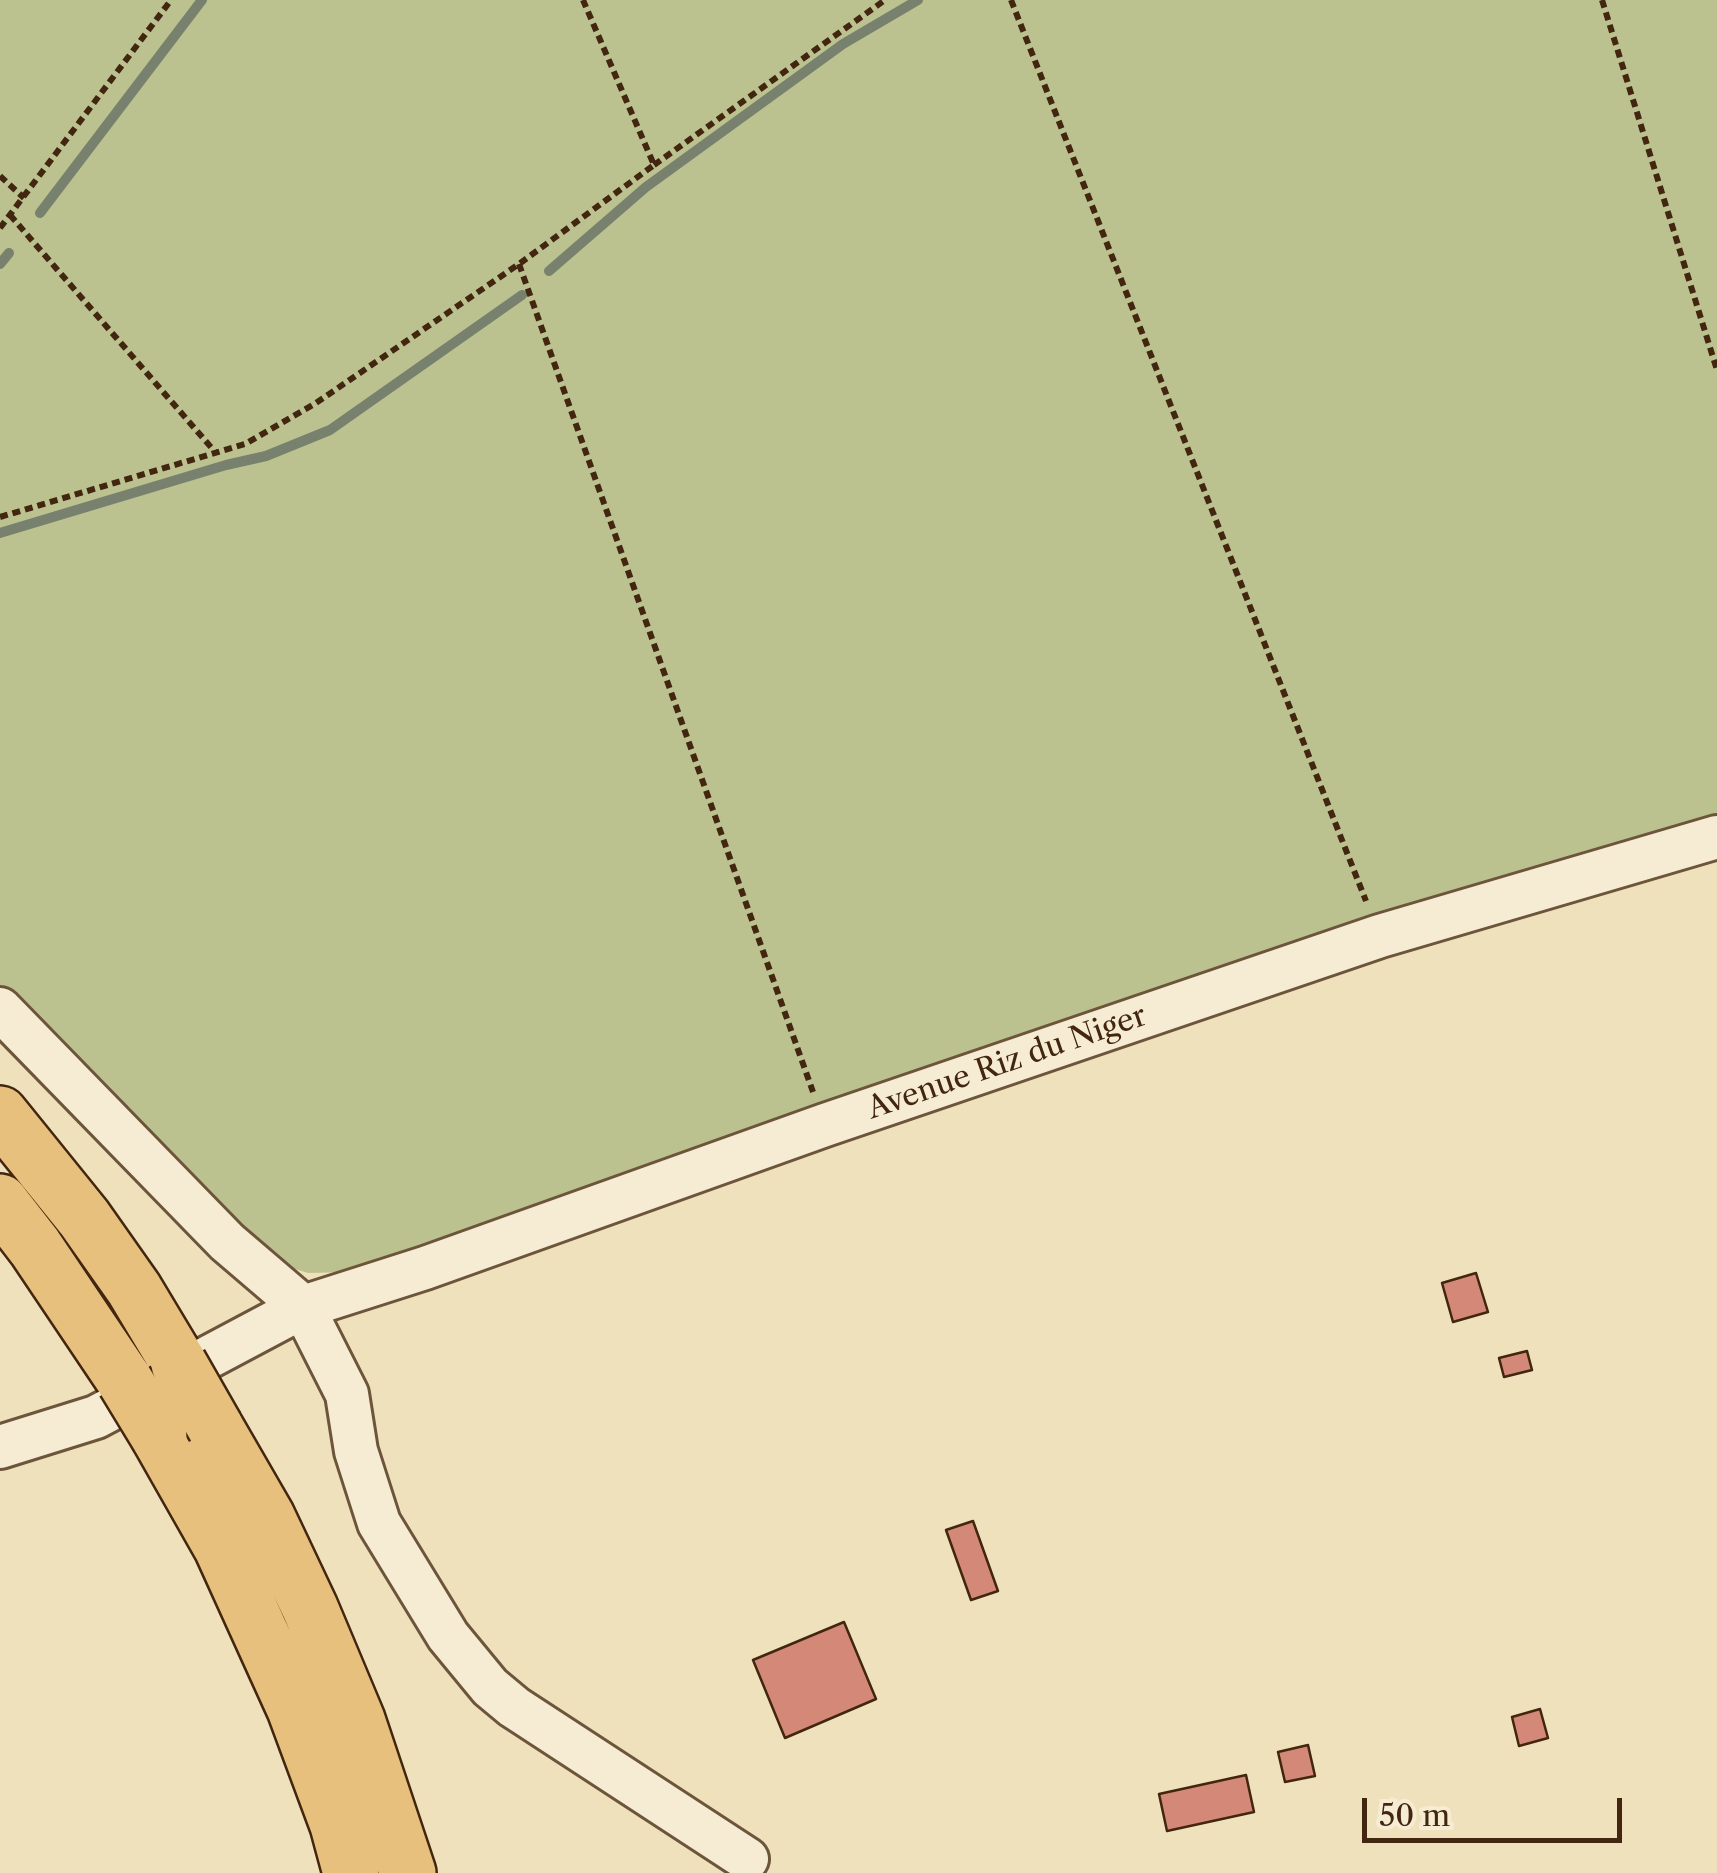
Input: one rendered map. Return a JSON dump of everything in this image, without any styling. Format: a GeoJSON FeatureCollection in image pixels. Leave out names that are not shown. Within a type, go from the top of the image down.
{"type":"FeatureCollection","features":[{"type":"Feature","properties":{"kind":"highway"},"geometry":{"type":"LineString","coordinates":[[0,1114],[84,1218],[134,1289],[266,1517],[357,1720],[408,1873]]}},
{"type":"Feature","properties":{"kind":"highway"},"geometry":{"type":"LineString","coordinates":[[0,1202],[125,1381],[222,1548],[294,1709],[338,1825],[351,1873]]}},
{"type":"Feature","properties":{"kind":"street","name":"Avenue Riz du Niger"},"geometry":{"type":"LineString","coordinates":[[0,1447],[96,1417],[303,1307],[1380,936],[1717,836]]}},
{"type":"Feature","properties":{"kind":"street"},"geometry":{"type":"LineString","coordinates":[[0,1010],[227,1242],[303,1307],[347,1394],[356,1451],[379,1523],[448,1636],[490,1687],[514,1707],[748,1858]]}},
{"type":"Feature","properties":{"kind":"path"},"geometry":{"type":"LineString","coordinates":[[0,228],[170,0]]}},
{"type":"Feature","properties":{"kind":"path"},"geometry":{"type":"LineString","coordinates":[[582,0],[654,165]]}},
{"type":"Feature","properties":{"kind":"path"},"geometry":{"type":"LineString","coordinates":[[0,517],[245,444],[316,403],[520,264],[885,0]]}},
{"type":"Feature","properties":{"kind":"path"},"geometry":{"type":"LineString","coordinates":[[1010,0],[1380,936]]}},
{"type":"Feature","properties":{"kind":"path"},"geometry":{"type":"LineString","coordinates":[[1602,0],[1717,370]]}},
{"type":"Feature","properties":{"kind":"path"},"geometry":{"type":"LineString","coordinates":[[0,176],[24,198]]}},
{"type":"Feature","properties":{"kind":"path"},"geometry":{"type":"LineString","coordinates":[[10,215],[216,452]]}},
{"type":"Feature","properties":{"kind":"path"},"geometry":{"type":"LineString","coordinates":[[520,264],[825,1125]]}},
{"type":"Feature","properties":{"kind":"green space"},"geometry":{"type":"Polygon","coordinates":[[[0,0],[1717,0],[1717,820],[352,1272],[308,1273],[276,1263],[0,989],[0,0]]]}},
{"type":"Feature","properties":{"kind":"building"},"geometry":{"type":"Polygon","coordinates":[[[1476,1273],[1488,1312],[1453,1322],[1442,1283],[1476,1273]]]}},
{"type":"Feature","properties":{"kind":"building"},"geometry":{"type":"Polygon","coordinates":[[[1527,1351],[1532,1370],[1504,1377],[1499,1358],[1527,1351]]]}},
{"type":"Feature","properties":{"kind":"building"},"geometry":{"type":"Polygon","coordinates":[[[973,1521],[998,1591],[971,1600],[946,1530],[973,1521]]]}},
{"type":"Feature","properties":{"kind":"building"},"geometry":{"type":"Polygon","coordinates":[[[844,1622],[876,1699],[785,1738],[753,1660],[844,1622]]]}},
{"type":"Feature","properties":{"kind":"building"},"geometry":{"type":"Polygon","coordinates":[[[1540,1709],[1548,1738],[1519,1746],[1512,1717],[1540,1709]]]}},
{"type":"Feature","properties":{"kind":"building"},"geometry":{"type":"Polygon","coordinates":[[[1308,1745],[1315,1776],[1285,1782],[1278,1752],[1308,1745]]]}},
{"type":"Feature","properties":{"kind":"building"},"geometry":{"type":"Polygon","coordinates":[[[1246,1775],[1254,1812],[1167,1831],[1159,1794],[1246,1775]]]}},
{"type":"Feature","properties":{"kind":"waterway"},"geometry":{"type":"LineString","coordinates":[[40,213],[202,0]]}},
{"type":"Feature","properties":{"kind":"waterway"},"geometry":{"type":"LineString","coordinates":[[549,271],[646,187],[843,44],[918,0]]}},
{"type":"Feature","properties":{"kind":"waterway"},"geometry":{"type":"LineString","coordinates":[[0,264],[9,253]]}},
{"type":"Feature","properties":{"kind":"waterway"},"geometry":{"type":"LineString","coordinates":[[0,533],[266,456],[330,430],[522,295]]}}]}
